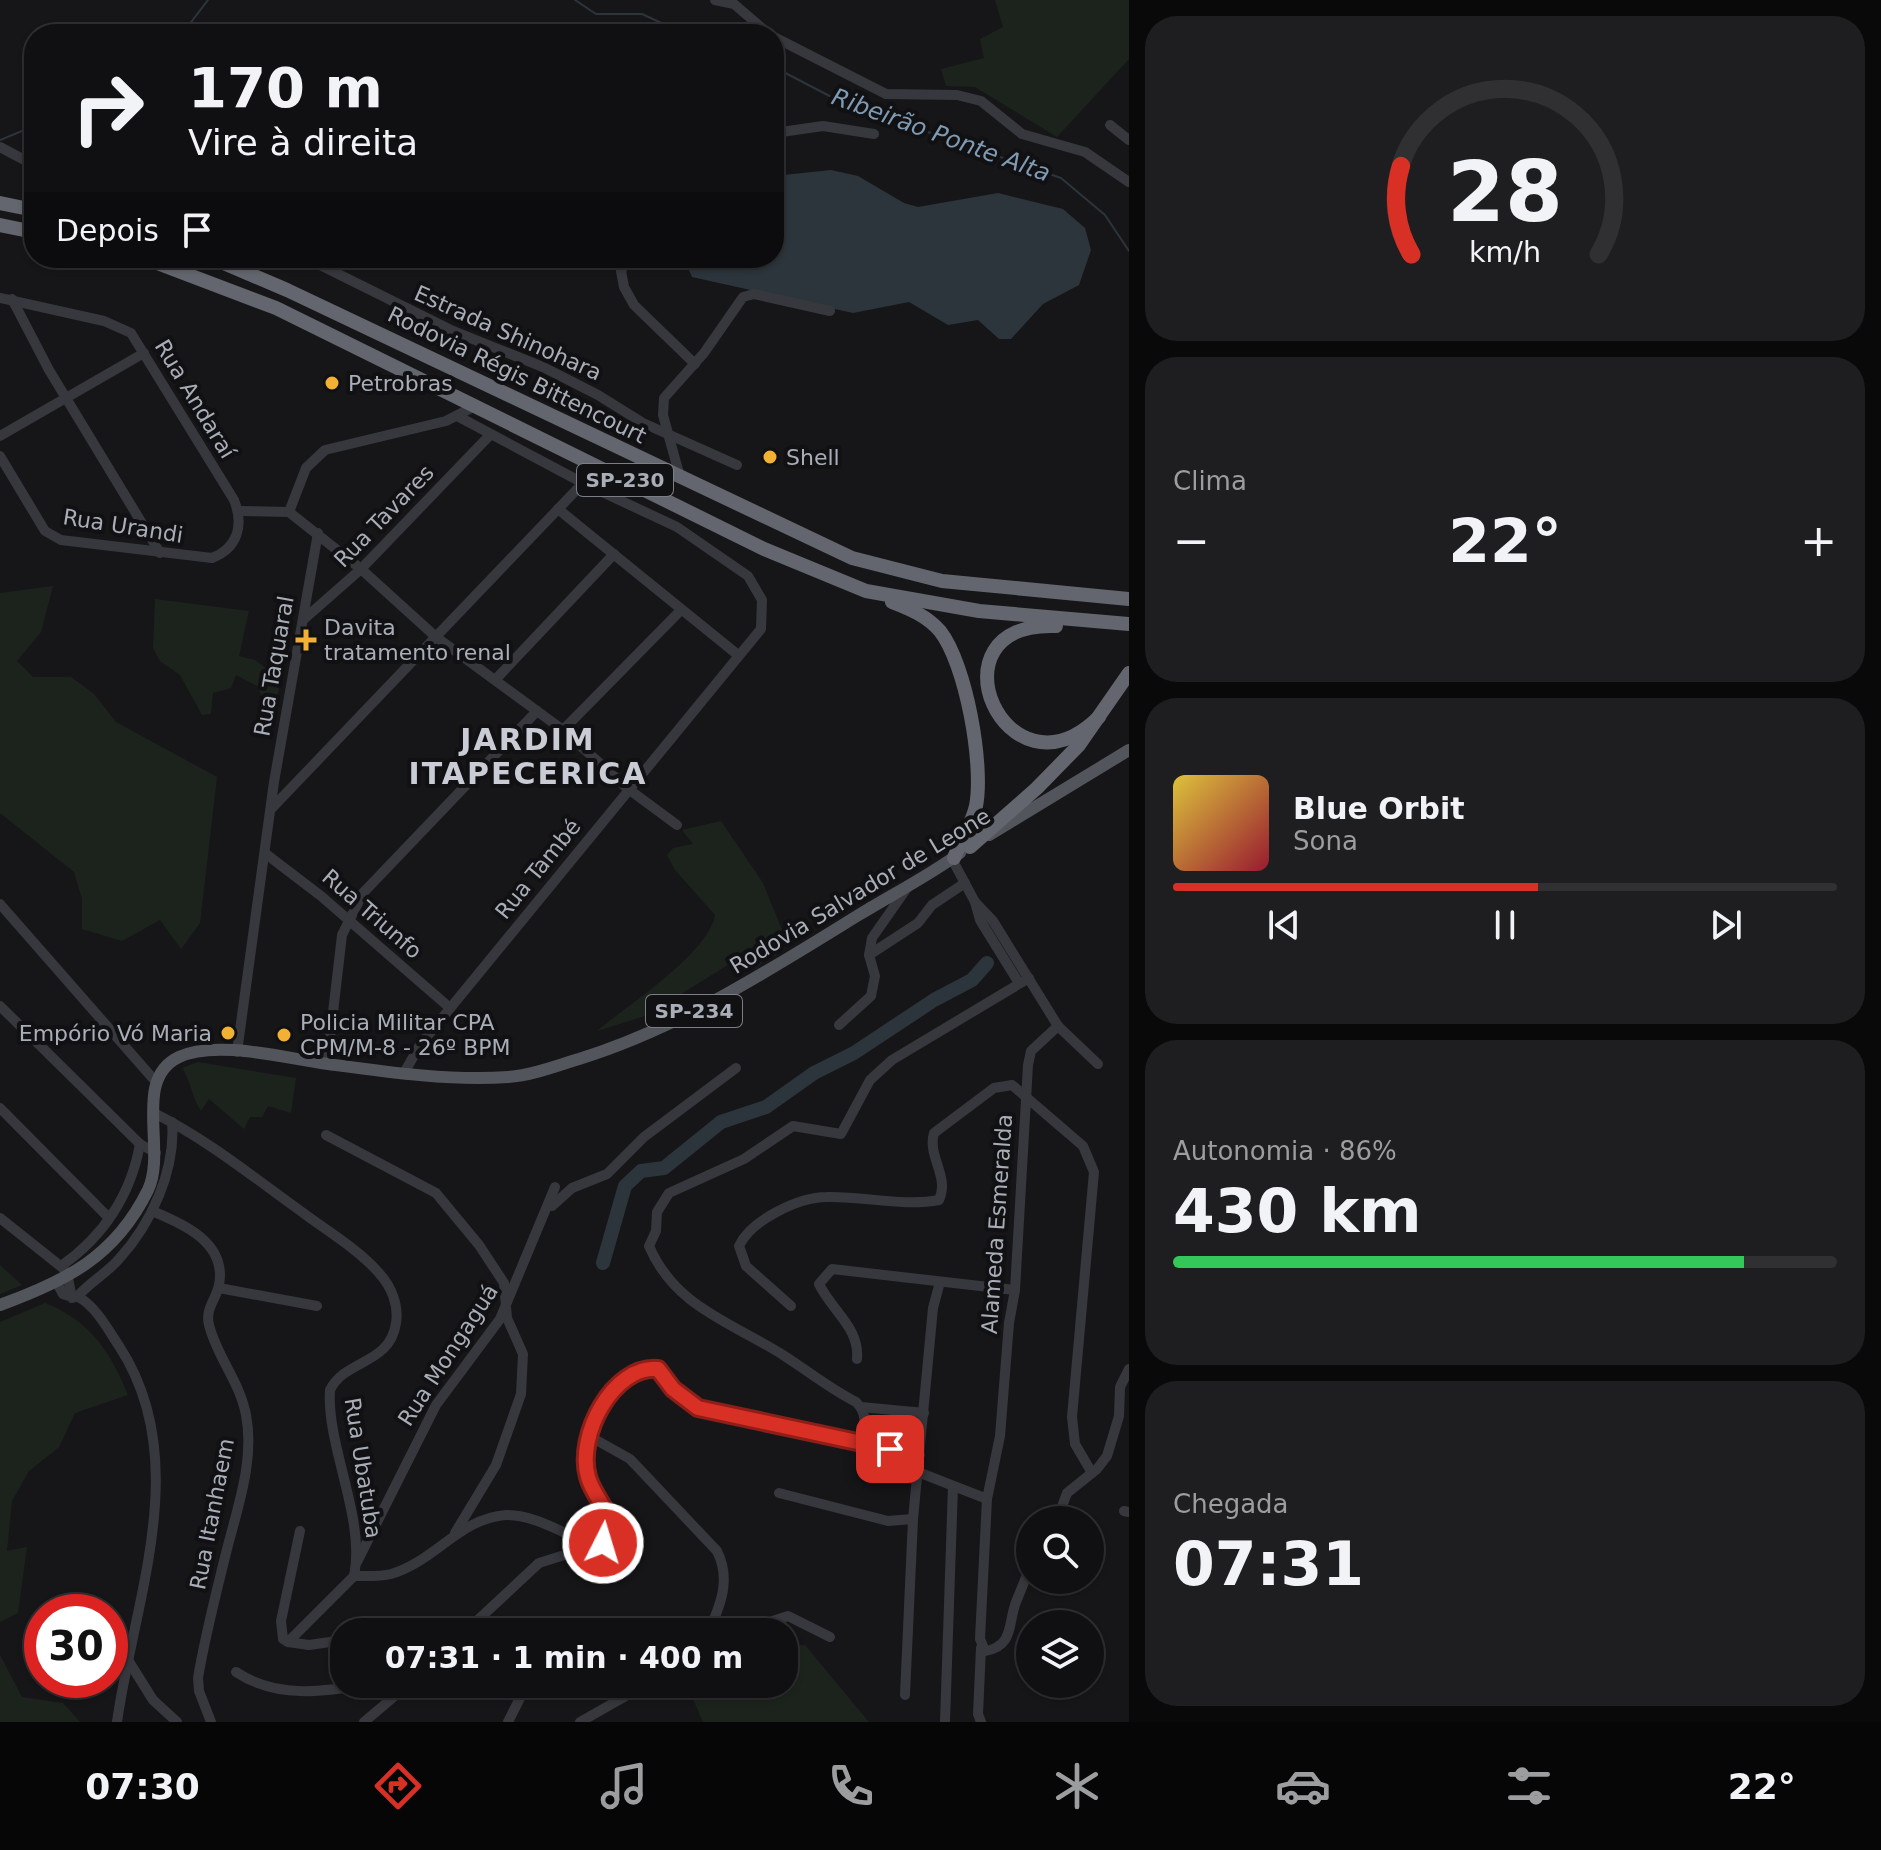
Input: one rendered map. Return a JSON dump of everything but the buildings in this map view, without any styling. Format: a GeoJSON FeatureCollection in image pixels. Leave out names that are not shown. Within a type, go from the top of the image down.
{"type":"FeatureCollection","features":[{"type":"Feature","properties":{"kind":"highway"},"geometry":{"type":"LineString","coordinates":[[0,203],[24,208]]}},
{"type":"Feature","properties":{"kind":"highway"},"geometry":{"type":"LineString","coordinates":[[3,228],[24,231]]}},
{"type":"Feature","properties":{"kind":"highway","name":"SP-230"},"geometry":{"type":"LineString","coordinates":[[170,268],[276,308],[764,549],[866,591],[979,611],[1129,626]]}},
{"type":"Feature","properties":{"kind":"highway","name":"Rodovia Régis Bittencourt"},"geometry":{"type":"LineString","coordinates":[[236,268],[299,295],[852,558],[942,581],[1129,599]]}},
{"type":"Feature","properties":{"kind":"highway"},"geometry":{"type":"LineString","coordinates":[[866,591],[929,621],[946,641],[957,667],[978,781],[974,813],[953,858]]}},
{"type":"Feature","properties":{"kind":"highway"},"geometry":{"type":"LineString","coordinates":[[1099,717],[1082,731],[1062,740],[1020,735],[999,718],[989,700],[986,677],[990,657],[1011,635],[1037,626],[1129,626]]}},
{"type":"Feature","properties":{"kind":"highway"},"geometry":{"type":"LineString","coordinates":[[970,847],[1060,765],[1128,675]]}},
{"type":"Feature","properties":{"kind":"main road","name":"Rodovia Salvador de Leone"},"geometry":{"type":"LineString","coordinates":[[156,1082],[165,1067],[193,1051],[237,1052],[404,1073],[509,1077],[533,1073],[625,1044],[761,976],[1129,750]]}},
{"type":"Feature","properties":{"kind":"main road"},"geometry":{"type":"LineString","coordinates":[[0,1305],[64,1276],[98,1256],[122,1230],[149,1188],[156,1153],[156,1082]]}},
{"type":"Feature","properties":{"kind":"street"},"geometry":{"type":"LineString","coordinates":[[715,0],[734,4],[758,24]]}},
{"type":"Feature","properties":{"kind":"street"},"geometry":{"type":"LineString","coordinates":[[784,42],[886,94],[957,95],[981,101],[1022,134],[1085,152],[1129,182]]}},
{"type":"Feature","properties":{"kind":"street"},"geometry":{"type":"LineString","coordinates":[[1110,125],[1129,140]]}},
{"type":"Feature","properties":{"kind":"street"},"geometry":{"type":"LineString","coordinates":[[784,132],[823,126],[874,134]]}},
{"type":"Feature","properties":{"kind":"street"},"geometry":{"type":"LineString","coordinates":[[0,147],[24,160]]}},
{"type":"Feature","properties":{"kind":"street","name":"Estrada Shinohara"},"geometry":{"type":"LineString","coordinates":[[326,268],[453,331],[543,367],[598,395],[643,423],[737,465]]}},
{"type":"Feature","properties":{"kind":"street"},"geometry":{"type":"LineString","coordinates":[[623,268],[628,297],[661,334],[695,364]]}},
{"type":"Feature","properties":{"kind":"street"},"geometry":{"type":"LineString","coordinates":[[680,477],[663,415],[664,398],[695,364],[748,294],[830,311]]}},
{"type":"Feature","properties":{"kind":"street","name":"Rua Andaraí"},"geometry":{"type":"LineString","coordinates":[[0,298],[122,327],[131,333],[238,511]]}},
{"type":"Feature","properties":{"kind":"street"},"geometry":{"type":"LineString","coordinates":[[12,299],[160,553]]}},
{"type":"Feature","properties":{"kind":"street"},"geometry":{"type":"LineString","coordinates":[[0,436],[144,353]]}},
{"type":"Feature","properties":{"kind":"street"},"geometry":{"type":"LineString","coordinates":[[289,512],[306,468],[325,450],[459,417],[475,406]]}},
{"type":"Feature","properties":{"kind":"street","name":"Rua També"},"geometry":{"type":"LineString","coordinates":[[404,1073],[410,1059],[450,1008],[627,788],[761,629],[764,608],[752,580],[677,527],[583,483],[459,417]]}},
{"type":"Feature","properties":{"kind":"street","name":"Rua Tavares"},"geometry":{"type":"LineString","coordinates":[[303,620],[361,569],[490,435]]}},
{"type":"Feature","properties":{"kind":"street","name":"Rua Urandi"},"geometry":{"type":"LineString","coordinates":[[2,464],[33,513],[52,536],[96,546],[212,558],[222,554],[237,536],[238,511]]}},
{"type":"Feature","properties":{"kind":"street"},"geometry":{"type":"LineString","coordinates":[[272,808],[583,483]]}},
{"type":"Feature","properties":{"kind":"street"},"geometry":{"type":"LineString","coordinates":[[558,509],[738,655]]}},
{"type":"Feature","properties":{"kind":"street"},"geometry":{"type":"LineString","coordinates":[[238,511],[289,512],[361,569],[436,637],[563,730],[627,788],[677,825]]}},
{"type":"Feature","properties":{"kind":"street","name":"Rua Taquaral"},"geometry":{"type":"LineString","coordinates":[[237,1052],[272,808],[318,533]]}},
{"type":"Feature","properties":{"kind":"street"},"geometry":{"type":"LineString","coordinates":[[496,679],[614,554]]}},
{"type":"Feature","properties":{"kind":"street"},"geometry":{"type":"LineString","coordinates":[[563,730],[681,610]]}},
{"type":"Feature","properties":{"kind":"street"},"geometry":{"type":"LineString","coordinates":[[327,1064],[339,951],[348,919],[380,872],[537,711]]}},
{"type":"Feature","properties":{"kind":"street","name":"Rua Triunfo"},"geometry":{"type":"LineString","coordinates":[[266,854],[348,919],[450,1008]]}},
{"type":"Feature","properties":{"kind":"street"},"geometry":{"type":"LineString","coordinates":[[953,858],[975,902],[987,912],[1024,981],[1058,1026],[1098,1064]]}},
{"type":"Feature","properties":{"kind":"street"},"geometry":{"type":"LineString","coordinates":[[839,1025],[871,996],[875,976],[869,955],[875,931],[911,883]]}},
{"type":"Feature","properties":{"kind":"street"},"geometry":{"type":"LineString","coordinates":[[869,955],[918,923],[932,905],[965,883]]}},
{"type":"Feature","properties":{"kind":"street"},"geometry":{"type":"LineString","coordinates":[[0,904],[156,1082]]}},
{"type":"Feature","properties":{"kind":"street"},"geometry":{"type":"LineString","coordinates":[[924,1413],[861,1407],[784,1356],[698,1308],[660,1272],[649,1246],[656,1231],[657,1212],[669,1193],[744,1159],[793,1126],[841,1134],[856,1100],[870,1080],[892,1060],[1024,981]]}},
{"type":"Feature","properties":{"kind":"street"},"geometry":{"type":"LineString","coordinates":[[0,1006],[140,1144],[156,1153]]}},
{"type":"Feature","properties":{"kind":"street","name":"Alameda Esmeralda"},"geometry":{"type":"LineString","coordinates":[[981,1722],[978,1714],[987,1499],[1000,1436],[1009,1323],[1015,1290],[1031,1051],[1058,1026]]}},
{"type":"Feature","properties":{"kind":"street","name":"Rua Mongaguá"},"geometry":{"type":"LineString","coordinates":[[548,1211],[566,1191],[607,1174],[644,1137],[736,1068]]}},
{"type":"Feature","properties":{"kind":"street"},"geometry":{"type":"LineString","coordinates":[[791,1306],[746,1266],[739,1246],[748,1231],[771,1214],[824,1196],[939,1200],[943,1182],[933,1148],[934,1133],[1003,1084],[1012,1085],[1079,1141],[1091,1160],[1094,1188],[1072,1417],[1075,1444],[1092,1473]]}},
{"type":"Feature","properties":{"kind":"street"},"geometry":{"type":"LineString","coordinates":[[0,1108],[109,1218]]}},
{"type":"Feature","properties":{"kind":"street","name":"Rua Ubatuba"},"geometry":{"type":"LineString","coordinates":[[154,1113],[214,1146],[358,1254],[379,1273],[392,1294],[396,1323],[388,1345],[373,1360],[338,1378],[330,1395],[357,1562],[354,1576]]}},
{"type":"Feature","properties":{"kind":"street"},"geometry":{"type":"LineString","coordinates":[[75,1297],[128,1249],[152,1211],[169,1159],[172,1122]]}},
{"type":"Feature","properties":{"kind":"street"},"geometry":{"type":"LineString","coordinates":[[288,1642],[354,1576],[394,1573],[440,1548],[455,1533],[496,1465],[521,1394],[523,1354],[505,1307],[507,1292],[502,1276],[436,1193],[326,1135]]}},
{"type":"Feature","properties":{"kind":"street"},"geometry":{"type":"LineString","coordinates":[[140,1144],[135,1172],[109,1218],[64,1276],[63,1294],[75,1297],[106,1326],[134,1368],[153,1452],[153,1542],[135,1640],[128,1660],[153,1700],[177,1722]]}},
{"type":"Feature","properties":{"kind":"street","name":"Rua Mongaguá"},"geometry":{"type":"LineString","coordinates":[[357,1562],[436,1405],[485,1342],[505,1307],[548,1211],[555,1187]]}},
{"type":"Feature","properties":{"kind":"street","name":"Rua Itanhaem"},"geometry":{"type":"LineString","coordinates":[[152,1211],[207,1241],[217,1260],[219,1288],[209,1309],[209,1323],[239,1387],[249,1438],[237,1511],[198,1678],[199,1691],[211,1722]]}},
{"type":"Feature","properties":{"kind":"street"},"geometry":{"type":"LineString","coordinates":[[0,1218],[64,1276]]}},
{"type":"Feature","properties":{"kind":"street"},"geometry":{"type":"LineString","coordinates":[[857,1359],[855,1334],[828,1304],[819,1284],[832,1269],[1015,1290]]}},
{"type":"Feature","properties":{"kind":"street"},"geometry":{"type":"LineString","coordinates":[[905,1695],[913,1519],[933,1308],[940,1282]]}},
{"type":"Feature","properties":{"kind":"street"},"geometry":{"type":"LineString","coordinates":[[219,1288],[317,1306]]}},
{"type":"Feature","properties":{"kind":"street"},"geometry":{"type":"LineString","coordinates":[[480,1618],[539,1563],[603,1543],[614,1528],[588,1479],[589,1436],[604,1405],[625,1378],[642,1368],[658,1369],[673,1389],[698,1408],[920,1455]]}},
{"type":"Feature","properties":{"kind":"street"},"geometry":{"type":"LineString","coordinates":[[1062,1506],[1067,1493],[1107,1456],[1122,1412],[1120,1387],[1129,1369]]}},
{"type":"Feature","properties":{"kind":"street"},"geometry":{"type":"LineString","coordinates":[[859,1442],[866,1419],[861,1407]]}},
{"type":"Feature","properties":{"kind":"street"},"geometry":{"type":"LineString","coordinates":[[1122,1412],[1129,1424]]}},
{"type":"Feature","properties":{"kind":"street"},"geometry":{"type":"LineString","coordinates":[[589,1436],[630,1459],[717,1551],[723,1562],[724,1587],[714,1618]]}},
{"type":"Feature","properties":{"kind":"street"},"geometry":{"type":"LineString","coordinates":[[918,1472],[987,1499]]}},
{"type":"Feature","properties":{"kind":"street"},"geometry":{"type":"LineString","coordinates":[[945,1722],[953,1486]]}},
{"type":"Feature","properties":{"kind":"street"},"geometry":{"type":"LineString","coordinates":[[779,1493],[888,1521],[913,1519]]}},
{"type":"Feature","properties":{"kind":"street"},"geometry":{"type":"LineString","coordinates":[[455,1533],[507,1515],[530,1520],[594,1546]]}},
{"type":"Feature","properties":{"kind":"street"},"geometry":{"type":"LineString","coordinates":[[300,1531],[281,1621],[281,1636],[288,1642],[309,1645],[330,1642]]}},
{"type":"Feature","properties":{"kind":"street"},"geometry":{"type":"LineString","coordinates":[[981,1648],[993,1650],[1010,1634],[1019,1594]]}},
{"type":"Feature","properties":{"kind":"street"},"geometry":{"type":"LineString","coordinates":[[798,1620],[830,1637]]}},
{"type":"Feature","properties":{"kind":"street"},"geometry":{"type":"LineString","coordinates":[[236,1672],[254,1681],[291,1691],[330,1688]]}},
{"type":"Feature","properties":{"kind":"street"},"geometry":{"type":"LineString","coordinates":[[117,1722],[121,1698]]}},
{"type":"Feature","properties":{"kind":"street"},"geometry":{"type":"LineString","coordinates":[[364,1722],[392,1698]]}},
{"type":"Feature","properties":{"kind":"street"},"geometry":{"type":"LineString","coordinates":[[508,1722],[520,1698]]}},
{"type":"Feature","properties":{"kind":"street"},"geometry":{"type":"LineString","coordinates":[[580,1722],[622,1698]]}},
{"type":"Feature","properties":{"kind":"shaded area"},"geometry":{"type":"Polygon","coordinates":[[[995,0],[1129,0],[1129,59],[1057,137],[975,87],[946,86],[941,69],[984,58],[980,39],[1003,27],[995,0]]]}},
{"type":"Feature","properties":{"kind":"shaded area"},"geometry":{"type":"Polygon","coordinates":[[[831,170],[858,176],[904,203],[918,207],[998,193],[1063,209],[1085,228],[1091,250],[1079,285],[1043,304],[1011,339],[999,339],[978,320],[948,325],[909,302],[853,313],[692,277],[688,268],[784,268],[784,175],[831,170]]]}},
{"type":"Feature","properties":{"kind":"shaded area"},"geometry":{"type":"Polygon","coordinates":[[[53,586],[41,632],[17,661],[33,677],[71,677],[94,694],[116,722],[217,777],[200,923],[181,949],[160,920],[122,941],[82,929],[82,899],[74,872],[0,813],[0,593],[53,586]]]}},
{"type":"Feature","properties":{"kind":"shaded area"},"geometry":{"type":"Polygon","coordinates":[[[155,599],[249,611],[239,656],[255,660],[280,678],[276,710],[269,710],[257,686],[236,675],[231,688],[213,693],[211,714],[202,715],[180,675],[160,661],[153,648],[155,599]]]}},
{"type":"Feature","properties":{"kind":"shaded area"},"geometry":{"type":"Polygon","coordinates":[[[721,821],[763,883],[787,942],[776,956],[766,957],[756,969],[742,956],[648,1015],[597,1031],[683,962],[709,930],[715,915],[675,870],[667,855],[673,848],[693,844],[682,830],[721,821]]]}},
{"type":"Feature","properties":{"kind":"shaded area"},"geometry":{"type":"Polygon","coordinates":[[[198,1062],[296,1078],[291,1113],[268,1106],[262,1117],[250,1117],[244,1129],[209,1099],[201,1111],[182,1068],[198,1062]]]}},
{"type":"Feature","properties":{"kind":"shaded area"},"geometry":{"type":"Polygon","coordinates":[[[0,1265],[22,1285],[0,1294],[0,1265]]]}},
{"type":"Feature","properties":{"kind":"shaded area"},"geometry":{"type":"Polygon","coordinates":[[[45,1303],[74,1318],[97,1339],[128,1395],[75,1413],[59,1447],[29,1471],[12,1501],[7,1551],[27,1547],[18,1613],[0,1622],[0,1322],[45,1303]]]}},
{"type":"Feature","properties":{"kind":"shaded area"},"geometry":{"type":"Polygon","coordinates":[[[798,1645],[805,1645],[869,1722],[703,1722],[692,1698],[798,1698],[798,1645]]]}},
{"type":"Feature","properties":{"kind":"shaded area"},"geometry":{"type":"Polygon","coordinates":[[[0,1655],[22,1697],[63,1703],[80,1722],[0,1722],[0,1655]]]}},
{"type":"Feature","properties":{"kind":"waterway","name":"Ribeirão Ponte Alta"},"geometry":{"type":"LineString","coordinates":[[190,24],[208,0]]}},
{"type":"Feature","properties":{"kind":"waterway","name":"Ribeirão Ponte Alta"},"geometry":{"type":"LineString","coordinates":[[575,0],[596,14],[642,14],[664,24]]}},
{"type":"Feature","properties":{"kind":"waterway","name":"Ribeirão Ponte Alta"},"geometry":{"type":"LineString","coordinates":[[784,72],[841,102],[1061,178],[1105,215],[1129,251]]}},
{"type":"Feature","properties":{"kind":"waterway","name":"Ribeirão Ponte Alta"},"geometry":{"type":"LineString","coordinates":[[0,140],[24,130]]}},
{"type":"Feature","properties":{"kind":"waterway"},"geometry":{"type":"LineString","coordinates":[[603,1263],[625,1186],[641,1171],[664,1168],[721,1122],[766,1107],[814,1073],[854,1053],[934,1000],[972,980],[987,963]]}},
{"type":"Feature","properties":{"kind":"place","name":"Petrobras"},"geometry":{"type":"Point","coordinates":[332,383]}},
{"type":"Feature","properties":{"kind":"place","name":"Shell"},"geometry":{"type":"Point","coordinates":[770,457]}},
{"type":"Feature","properties":{"kind":"place","name":"Davita tratamento renal"},"geometry":{"type":"Point","coordinates":[306,640]}},
{"type":"Feature","properties":{"kind":"place","name":"Empório Vó Maria"},"geometry":{"type":"Point","coordinates":[228,1033]}},
{"type":"Feature","properties":{"kind":"place","name":"Policia Militar CPA CPM/M-8 - 26º BPM"},"geometry":{"type":"Point","coordinates":[284,1035]}},
{"type":"Feature","properties":{"kind":"district","name":"JARDIM ITAPECERICA"},"geometry":{"type":"Point","coordinates":[528,756]}},
{"type":"Feature","properties":{"kind":"route"},"geometry":{"type":"LineString","coordinates":[[603,1543],[614,1528],[588,1479],[586,1452],[589,1436],[615,1390],[625,1378],[642,1368],[658,1369],[673,1389],[698,1408],[890,1449]]}}]}
